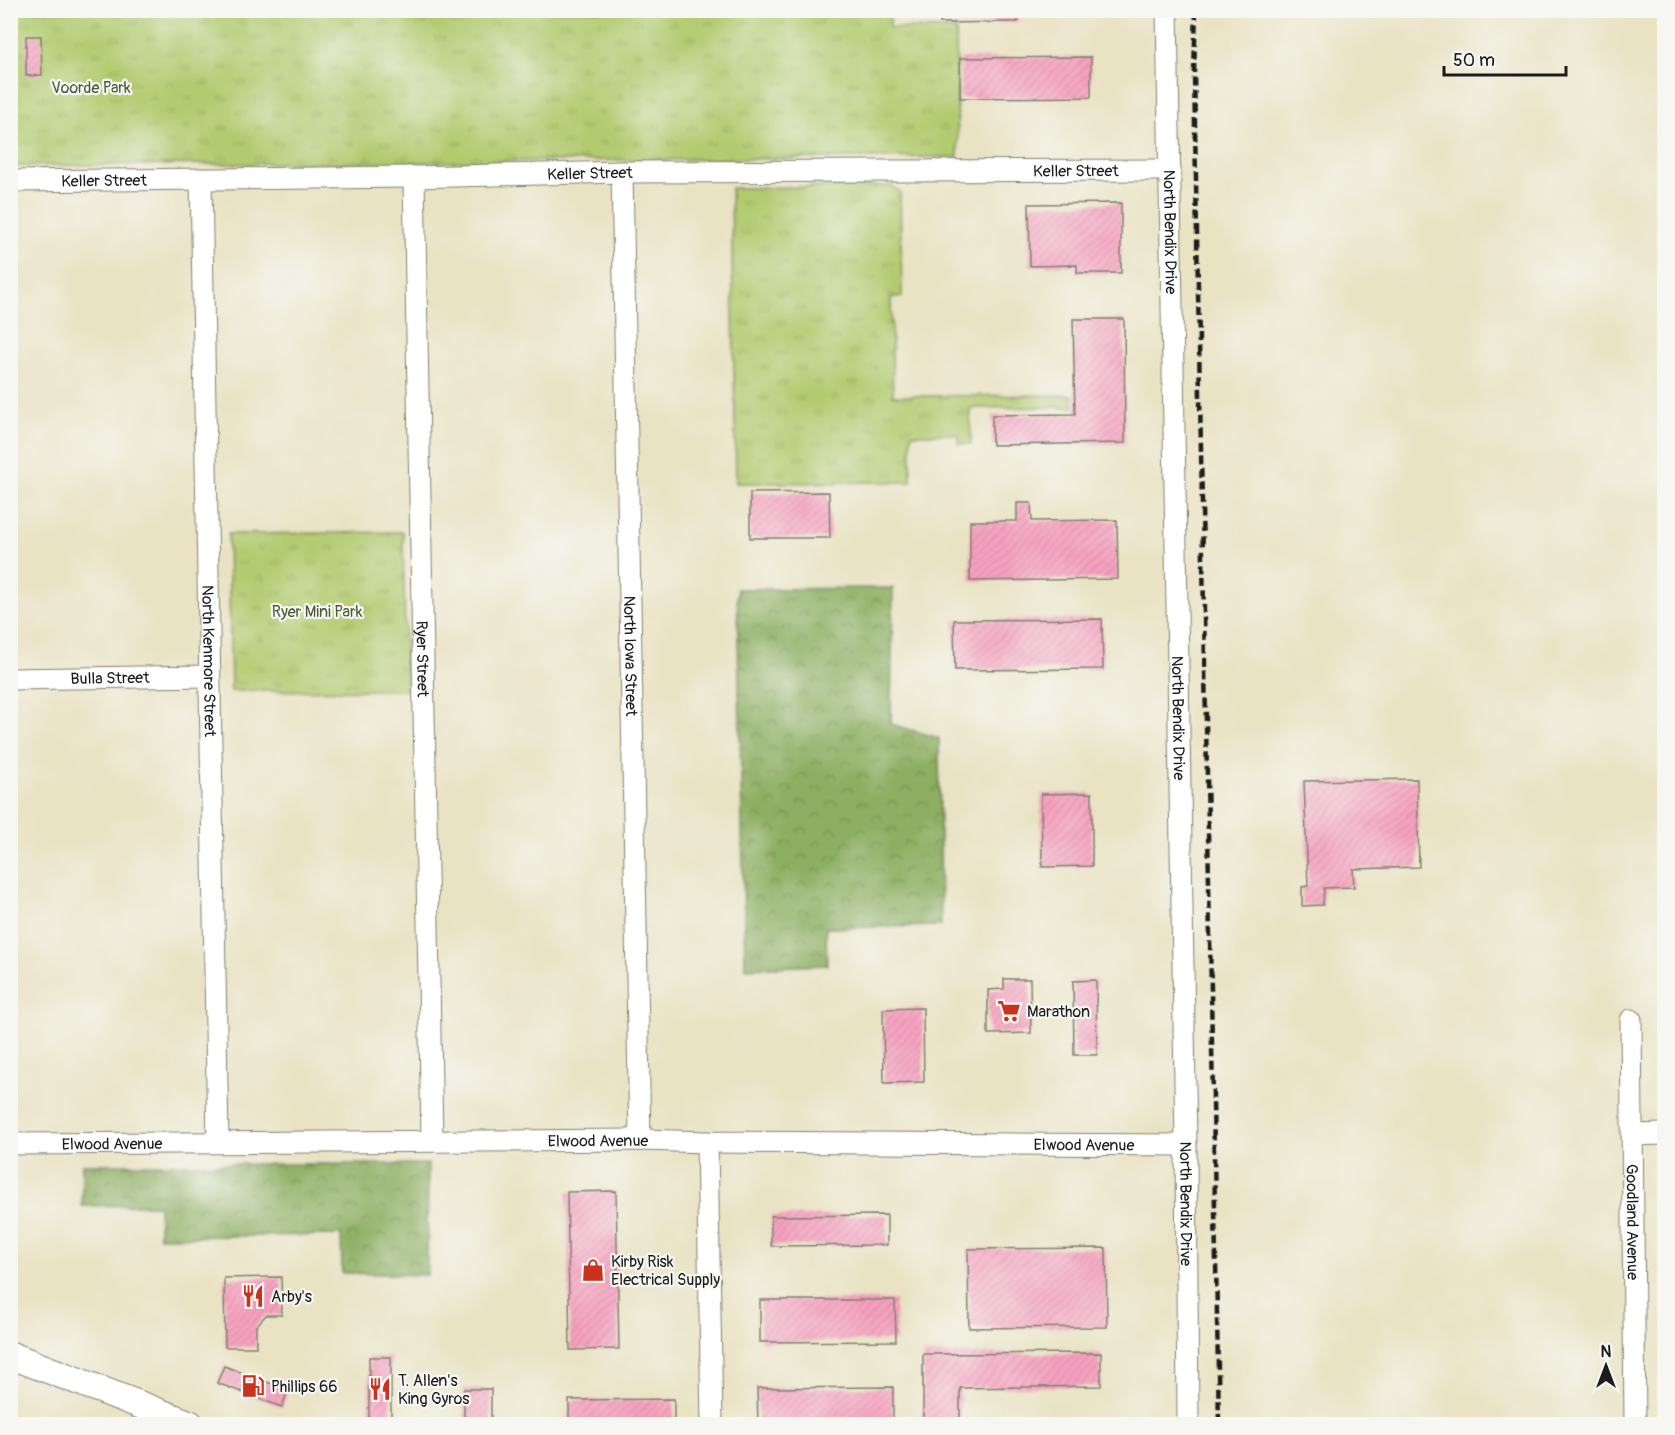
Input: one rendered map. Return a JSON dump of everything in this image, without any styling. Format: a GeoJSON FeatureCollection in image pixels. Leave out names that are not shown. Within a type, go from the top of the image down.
{"type":"FeatureCollection","features":[{"type":"Feature","properties":{"kind":"main road"},"geometry":{"type":"LineString","coordinates":[[10,1355],[190,1425]]}},
{"type":"Feature","properties":{"kind":"street","name":"North Bendix Drive"},"geometry":{"type":"LineString","coordinates":[[1167,10],[1186,1144],[1188,1425]]}},
{"type":"Feature","properties":{"kind":"street","name":"Keller Street"},"geometry":{"type":"LineString","coordinates":[[10,181],[414,177],[622,172],[1170,170]]}},
{"type":"Feature","properties":{"kind":"street","name":"North Iowa Street"},"geometry":{"type":"LineString","coordinates":[[622,172],[640,1140]]}},
{"type":"Feature","properties":{"kind":"street","name":"Ryer Street"},"geometry":{"type":"LineString","coordinates":[[414,177],[432,1140]]}},
{"type":"Feature","properties":{"kind":"street","name":"North Kenmore Street"},"geometry":{"type":"LineString","coordinates":[[201,179],[218,1142]]}},
{"type":"Feature","properties":{"kind":"street","name":"Bulla Street"},"geometry":{"type":"LineString","coordinates":[[10,679],[209,676]]}},
{"type":"Feature","properties":{"kind":"street","name":"Goodland Avenue"},"geometry":{"type":"LineString","coordinates":[[1631,1020],[1635,1425]]}},
{"type":"Feature","properties":{"kind":"street"},"geometry":{"type":"LineString","coordinates":[[1632,1135],[1665,1134]]}},
{"type":"Feature","properties":{"kind":"street","name":"Elwood Avenue"},"geometry":{"type":"LineString","coordinates":[[10,1144],[640,1140],[1186,1144]]}},
{"type":"Feature","properties":{"kind":"street"},"geometry":{"type":"LineString","coordinates":[[707,1142],[712,1425]]}},
{"type":"Feature","properties":{"kind":"green space","name":"Voorde Park"},"geometry":{"type":"Polygon","coordinates":[[[10,11],[890,11],[890,28],[956,29],[958,157],[11,166],[10,11]]]}},
{"type":"Feature","properties":{"kind":"green space"},"geometry":{"type":"Polygon","coordinates":[[[892,186],[900,192],[902,297],[891,297],[893,396],[1072,395],[1073,407],[970,408],[971,444],[958,444],[958,434],[911,434],[911,482],[736,483],[731,188],[892,186]]]}},
{"type":"Feature","properties":{"kind":"green space","name":"Ryer Mini Park"},"geometry":{"type":"Polygon","coordinates":[[[403,532],[406,690],[231,691],[228,534],[403,532]]]}},
{"type":"Feature","properties":{"kind":"green space"},"geometry":{"type":"Polygon","coordinates":[[[893,588],[891,724],[939,738],[941,926],[826,928],[827,965],[745,968],[737,589],[893,588]]]}},
{"type":"Feature","properties":{"kind":"green space"},"geometry":{"type":"Polygon","coordinates":[[[82,1164],[428,1164],[427,1275],[342,1273],[341,1235],[159,1237],[159,1205],[82,1206],[82,1164]]]}},
{"type":"Feature","properties":{"kind":"building"},"geometry":{"type":"Polygon","coordinates":[[[940,10],[1018,10],[1018,22],[940,23],[940,10]]]}},
{"type":"Feature","properties":{"kind":"building"},"geometry":{"type":"Polygon","coordinates":[[[26,36],[41,36],[42,75],[26,76],[26,36]]]}},
{"type":"Feature","properties":{"kind":"building"},"geometry":{"type":"Polygon","coordinates":[[[1091,57],[1091,97],[960,98],[960,58],[1091,57]]]}},
{"type":"Feature","properties":{"kind":"building"},"geometry":{"type":"Polygon","coordinates":[[[1121,203],[1121,273],[1077,273],[1077,265],[1030,266],[1029,204],[1121,203]]]}},
{"type":"Feature","properties":{"kind":"building"},"geometry":{"type":"Polygon","coordinates":[[[1073,319],[1124,319],[1125,443],[992,445],[992,415],[1075,414],[1073,319]]]}},
{"type":"Feature","properties":{"kind":"building"},"geometry":{"type":"Polygon","coordinates":[[[829,492],[830,538],[750,538],[750,493],[829,492]]]}},
{"type":"Feature","properties":{"kind":"building"},"geometry":{"type":"Polygon","coordinates":[[[1017,503],[1031,503],[1032,521],[1117,520],[1118,579],[970,581],[970,521],[1017,521],[1017,503]]]}},
{"type":"Feature","properties":{"kind":"building"},"geometry":{"type":"Polygon","coordinates":[[[1102,619],[1103,669],[955,670],[954,620],[1102,619]]]}},
{"type":"Feature","properties":{"kind":"building"},"geometry":{"type":"Polygon","coordinates":[[[1417,779],[1419,867],[1353,869],[1354,887],[1324,888],[1323,905],[1302,906],[1302,887],[1308,886],[1304,781],[1417,779]]]}},
{"type":"Feature","properties":{"kind":"building"},"geometry":{"type":"Polygon","coordinates":[[[1092,793],[1092,866],[1042,867],[1041,794],[1092,793]]]}},
{"type":"Feature","properties":{"kind":"building","name":"Marathon"},"geometry":{"type":"Polygon","coordinates":[[[1004,979],[1030,979],[1031,1033],[988,1034],[988,990],[1004,989],[1004,979]]]}},
{"type":"Feature","properties":{"kind":"building","name":"Marathon"},"geometry":{"type":"Polygon","coordinates":[[[1096,980],[1097,1055],[1074,1055],[1073,981],[1096,980]]]}},
{"type":"Feature","properties":{"kind":"building"},"geometry":{"type":"Polygon","coordinates":[[[923,1008],[924,1082],[884,1083],[883,1009],[923,1008]]]}},
{"type":"Feature","properties":{"kind":"building","name":"Kirby Risk Electrical Supply"},"geometry":{"type":"Polygon","coordinates":[[[616,1191],[619,1349],[570,1350],[567,1192],[616,1191]]]}},
{"type":"Feature","properties":{"kind":"building"},"geometry":{"type":"Polygon","coordinates":[[[887,1215],[887,1245],[771,1246],[771,1216],[887,1215]]]}},
{"type":"Feature","properties":{"kind":"building"},"geometry":{"type":"Polygon","coordinates":[[[1106,1248],[1107,1327],[969,1328],[968,1249],[1106,1248]]]}},
{"type":"Feature","properties":{"kind":"building","name":"Arby's"},"geometry":{"type":"Polygon","coordinates":[[[281,1277],[282,1315],[266,1315],[256,1326],[256,1347],[225,1347],[224,1278],[281,1277]]]}},
{"type":"Feature","properties":{"kind":"building"},"geometry":{"type":"Polygon","coordinates":[[[760,1300],[895,1300],[896,1341],[760,1342],[760,1300]]]}},
{"type":"Feature","properties":{"kind":"building"},"geometry":{"type":"Polygon","coordinates":[[[1101,1353],[1101,1386],[960,1388],[960,1425],[923,1425],[923,1354],[1101,1353]]]}},
{"type":"Feature","properties":{"kind":"building","name":"T. Allen's King Gyros"},"geometry":{"type":"Polygon","coordinates":[[[369,1357],[391,1357],[391,1421],[369,1421],[369,1357]]]}},
{"type":"Feature","properties":{"kind":"building","name":"Phillips 66"},"geometry":{"type":"Polygon","coordinates":[[[224,1366],[288,1390],[282,1407],[217,1383],[224,1366]]]}},
{"type":"Feature","properties":{"kind":"building"},"geometry":{"type":"Polygon","coordinates":[[[893,1387],[893,1425],[758,1425],[757,1388],[893,1387]]]}},
{"type":"Feature","properties":{"kind":"building"},"geometry":{"type":"Polygon","coordinates":[[[464,1389],[491,1389],[491,1425],[464,1425],[464,1389]]]}},
{"type":"Feature","properties":{"kind":"building"},"geometry":{"type":"Polygon","coordinates":[[[674,1399],[674,1425],[569,1425],[569,1400],[674,1399]]]}},
{"type":"Feature","properties":{"kind":"railway"},"geometry":{"type":"LineString","coordinates":[[1196,10],[1194,72],[1219,1424]]}},
{"type":"Feature","properties":{"kind":"place","name":"Marathon"},"geometry":{"type":"Point","coordinates":[1009,1011]}},
{"type":"Feature","properties":{"kind":"place","name":"Kirby Risk Electrical Supply"},"geometry":{"type":"Point","coordinates":[593,1270]}},
{"type":"Feature","properties":{"kind":"place","name":"Arby's"},"geometry":{"type":"Point","coordinates":[253,1296]}},
{"type":"Feature","properties":{"kind":"place","name":"Phillips 66"},"geometry":{"type":"Point","coordinates":[253,1386]}},
{"type":"Feature","properties":{"kind":"place","name":"T. Allen's King Gyros"},"geometry":{"type":"Point","coordinates":[380,1389]}}]}
